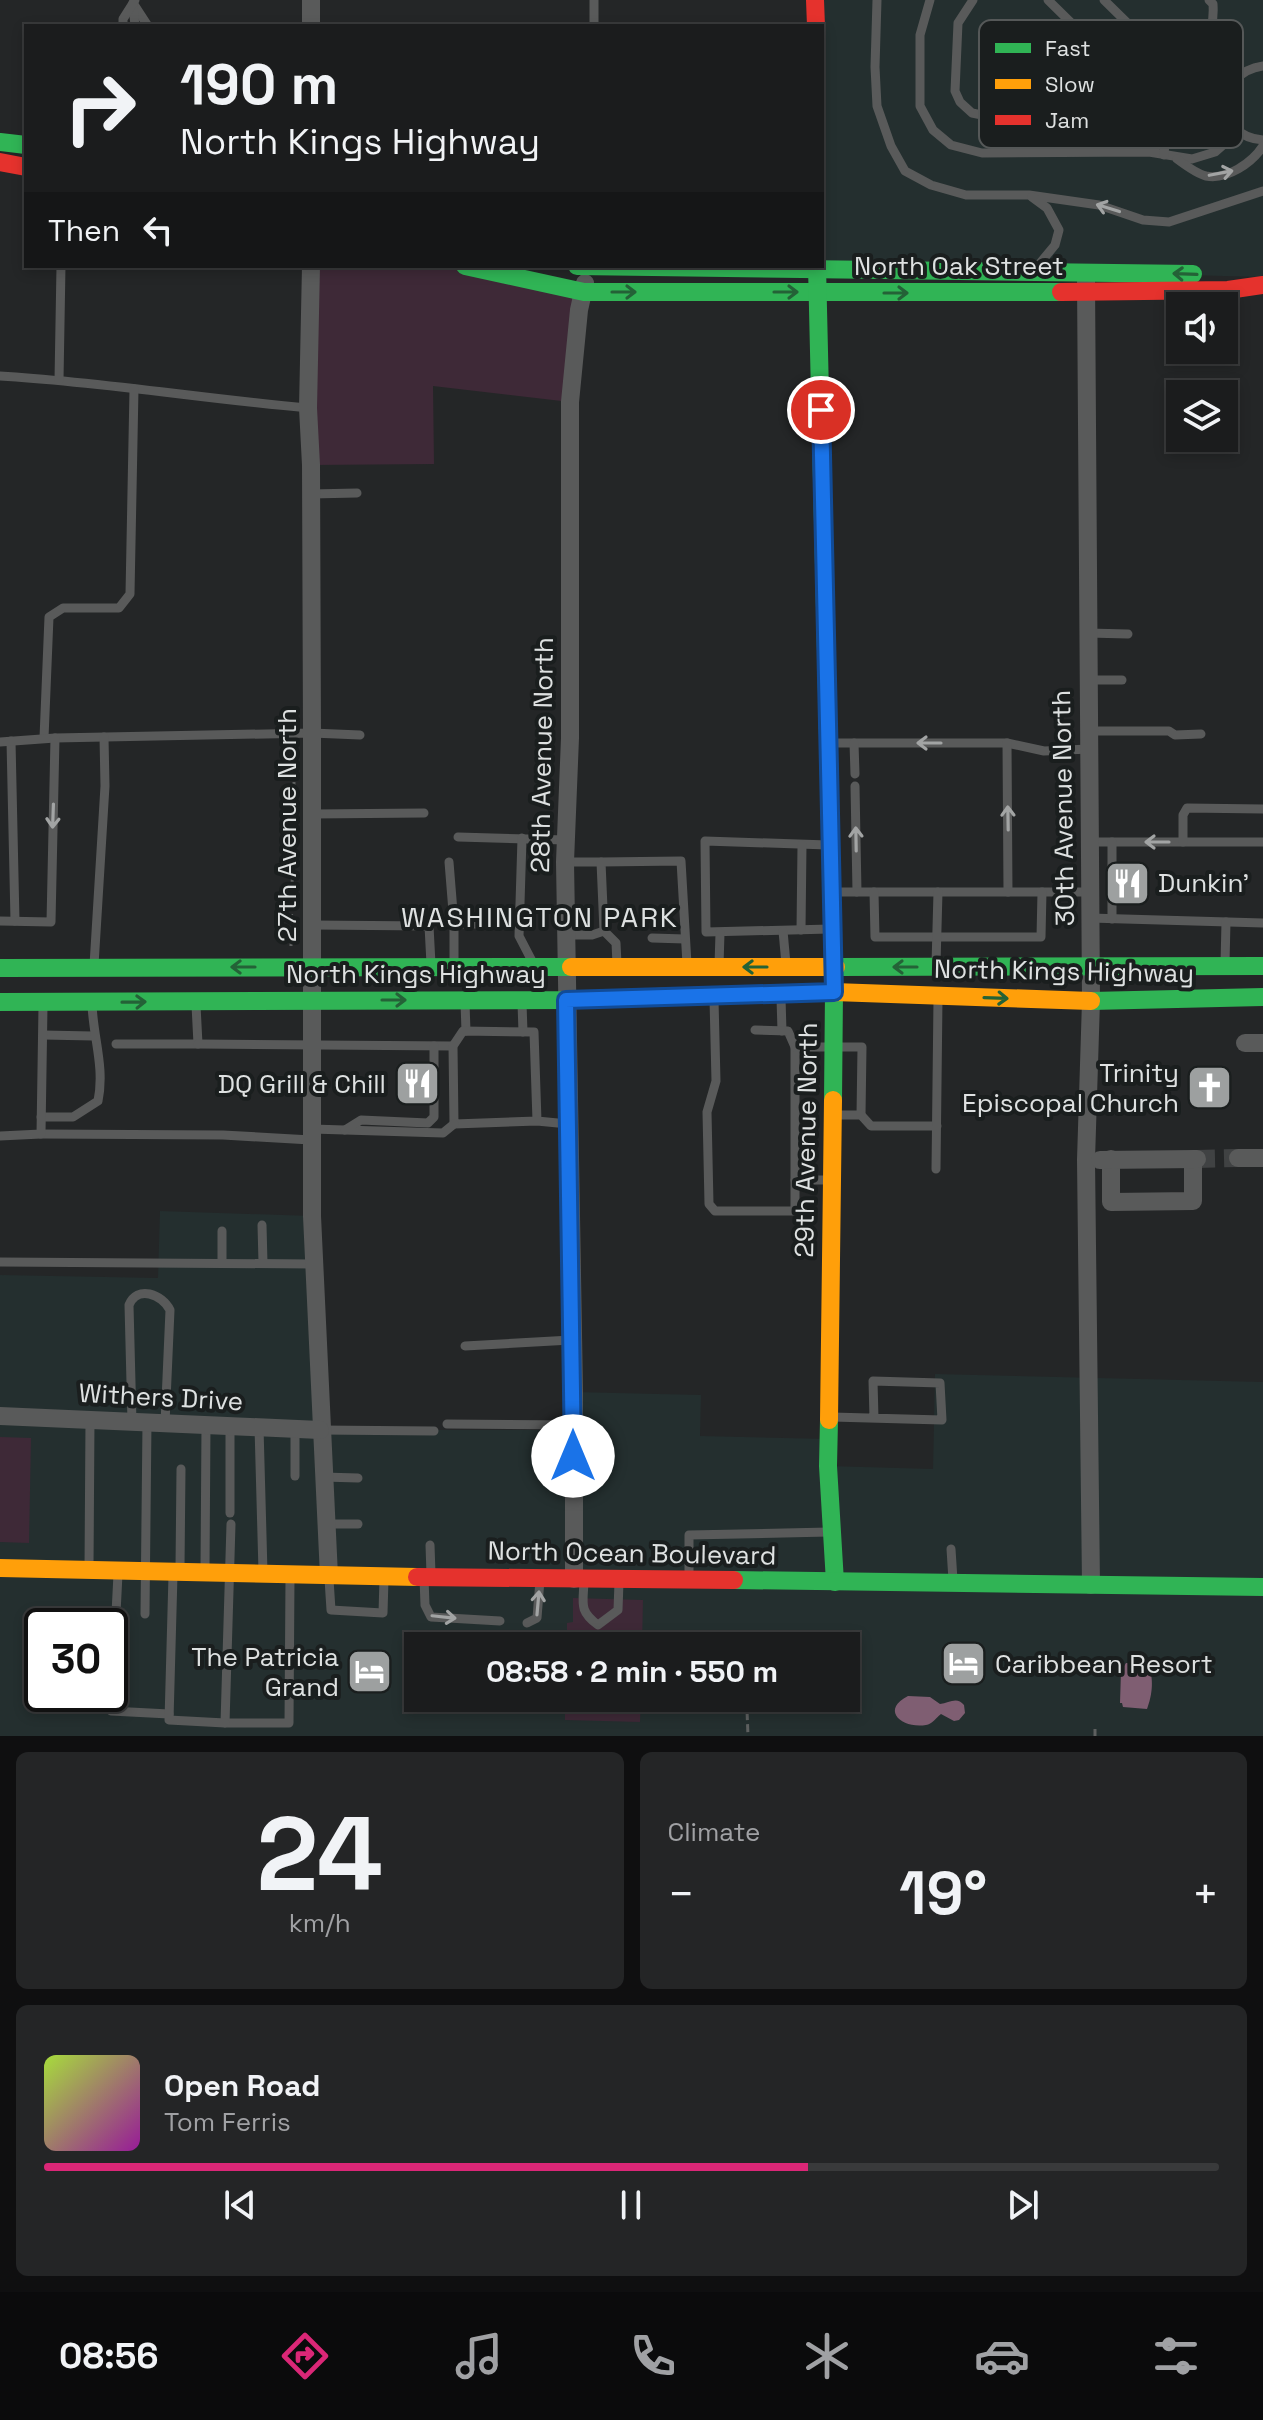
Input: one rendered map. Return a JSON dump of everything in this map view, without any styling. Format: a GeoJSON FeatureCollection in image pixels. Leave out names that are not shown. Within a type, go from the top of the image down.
{"type":"FeatureCollection","features":[{"type":"Feature","properties":{"kind":"main road"},"geometry":{"type":"LineString","coordinates":[[815,0],[816,24]]}},
{"type":"Feature","properties":{"kind":"main road"},"geometry":{"type":"LineString","coordinates":[[0,142],[24,145]]}},
{"type":"Feature","properties":{"kind":"main road"},"geometry":{"type":"LineString","coordinates":[[0,162],[24,167]]}},
{"type":"Feature","properties":{"kind":"main road","name":"North Oak Street"},"geometry":{"type":"LineString","coordinates":[[474,268],[584,292],[1086,292],[1228,290],[1263,285]]}},
{"type":"Feature","properties":{"kind":"main road","name":"North Oak Street"},"geometry":{"type":"LineString","coordinates":[[817,268],[1263,276]]}},
{"type":"Feature","properties":{"kind":"main road","name":"29th Avenue North"},"geometry":{"type":"LineString","coordinates":[[817,268],[834,992],[828,1466],[835,1582]]}},
{"type":"Feature","properties":{"kind":"main road","name":"North Kings Highway"},"geometry":{"type":"LineString","coordinates":[[0,968],[1263,966]]}},
{"type":"Feature","properties":{"kind":"main road","name":"North Kings Highway"},"geometry":{"type":"LineString","coordinates":[[0,1002],[566,1000],[834,992],[1091,1001],[1263,997]]}},
{"type":"Feature","properties":{"kind":"main road","name":"North Ocean Boulevard"},"geometry":{"type":"LineString","coordinates":[[0,1568],[329,1576],[1263,1587]]}},
{"type":"Feature","properties":{"kind":"street"},"geometry":{"type":"LineString","coordinates":[[311,0],[311,24]]}},
{"type":"Feature","properties":{"kind":"street","name":"27th Avenue North"},"geometry":{"type":"LineString","coordinates":[[311,268],[308,408],[313,814],[312,1135],[320,1430],[329,1576]]}},
{"type":"Feature","properties":{"kind":"street","name":"28th Avenue North"},"geometry":{"type":"LineString","coordinates":[[579,1579],[571,1340],[565,862],[570,738],[570,402],[579,310],[584,292],[584,268]]}},
{"type":"Feature","properties":{"kind":"street","name":"30th Avenue North"},"geometry":{"type":"LineString","coordinates":[[1086,271],[1091,967],[1086,1160],[1091,1585]]}},
{"type":"Feature","properties":{"kind":"street"},"geometry":{"type":"LineString","coordinates":[[1238,1158],[1263,1158]]}},
{"type":"Feature","properties":{"kind":"street"},"geometry":{"type":"LineString","coordinates":[[1086,1160],[1111,1159],[1195,1159],[1193,1201],[1111,1202],[1111,1159]]}},
{"type":"Feature","properties":{"kind":"street","name":"Withers Drive"},"geometry":{"type":"LineString","coordinates":[[0,1416],[320,1430]]}},
{"type":"Feature","properties":{"kind":"lane"},"geometry":{"type":"LineString","coordinates":[[594,0],[594,24]]}},
{"type":"Feature","properties":{"kind":"lane"},"geometry":{"type":"LineString","coordinates":[[877,0],[877,106],[891,146],[905,171],[931,185],[966,195],[1029,195],[1099,205],[1143,220],[1169,222],[1263,191]]}},
{"type":"Feature","properties":{"kind":"lane"},"geometry":{"type":"LineString","coordinates":[[930,0],[920,35],[920,106],[933,130],[951,145],[982,153],[1149,152],[1192,159],[1206,156],[1218,148]]}},
{"type":"Feature","properties":{"kind":"lane"},"geometry":{"type":"LineString","coordinates":[[973,0],[958,23],[955,91],[960,102],[972,113],[979,114]]}},
{"type":"Feature","properties":{"kind":"lane"},"geometry":{"type":"LineString","coordinates":[[1048,0],[1068,20]]}},
{"type":"Feature","properties":{"kind":"lane"},"geometry":{"type":"LineString","coordinates":[[1104,0],[1124,20]]}},
{"type":"Feature","properties":{"kind":"lane"},"geometry":{"type":"LineString","coordinates":[[1209,0],[1213,4],[1214,20]]}},
{"type":"Feature","properties":{"kind":"lane"},"geometry":{"type":"LineString","coordinates":[[123,24],[134,2]]}},
{"type":"Feature","properties":{"kind":"lane"},"geometry":{"type":"LineString","coordinates":[[134,2],[138,24]]}},
{"type":"Feature","properties":{"kind":"lane"},"geometry":{"type":"LineString","coordinates":[[134,2],[147,24]]}},
{"type":"Feature","properties":{"kind":"lane"},"geometry":{"type":"LineString","coordinates":[[1243,73],[1251,67],[1263,66]]}},
{"type":"Feature","properties":{"kind":"lane"},"geometry":{"type":"LineString","coordinates":[[1243,134],[1263,140]]}},
{"type":"Feature","properties":{"kind":"lane"},"geometry":{"type":"LineString","coordinates":[[1169,156],[1205,176],[1222,176],[1243,167],[1263,146]]}},
{"type":"Feature","properties":{"kind":"lane"},"geometry":{"type":"LineString","coordinates":[[1168,148],[1169,156]]}},
{"type":"Feature","properties":{"kind":"lane"},"geometry":{"type":"LineString","coordinates":[[1029,195],[1047,208],[1059,230],[1055,245],[1034,271]]}},
{"type":"Feature","properties":{"kind":"lane"},"geometry":{"type":"LineString","coordinates":[[59,380],[61,268]]}},
{"type":"Feature","properties":{"kind":"lane"},"geometry":{"type":"LineString","coordinates":[[0,376],[308,408]]}},
{"type":"Feature","properties":{"kind":"lane"},"geometry":{"type":"LineString","coordinates":[[44,738],[49,617],[63,608],[119,608],[130,594],[134,389]]}},
{"type":"Feature","properties":{"kind":"lane"},"geometry":{"type":"LineString","coordinates":[[311,494],[357,493]]}},
{"type":"Feature","properties":{"kind":"lane"},"geometry":{"type":"LineString","coordinates":[[1088,633],[1128,634]]}},
{"type":"Feature","properties":{"kind":"lane"},"geometry":{"type":"LineString","coordinates":[[1088,680],[1122,680]]}},
{"type":"Feature","properties":{"kind":"lane"},"geometry":{"type":"LineString","coordinates":[[830,743],[1007,743],[1044,751],[1089,740],[1169,731],[1175,735],[1201,734]]}},
{"type":"Feature","properties":{"kind":"lane"},"geometry":{"type":"LineString","coordinates":[[15,921],[5,742],[44,738],[312,733],[360,735]]}},
{"type":"Feature","properties":{"kind":"lane"},"geometry":{"type":"LineString","coordinates":[[94,967],[105,786],[104,737]]}},
{"type":"Feature","properties":{"kind":"lane"},"geometry":{"type":"LineString","coordinates":[[0,921],[51,922],[55,738]]}},
{"type":"Feature","properties":{"kind":"lane"},"geometry":{"type":"LineString","coordinates":[[854,743],[855,774]]}},
{"type":"Feature","properties":{"kind":"lane"},"geometry":{"type":"LineString","coordinates":[[1007,743],[1008,892]]}},
{"type":"Feature","properties":{"kind":"lane"},"geometry":{"type":"LineString","coordinates":[[855,786],[857,892]]}},
{"type":"Feature","properties":{"kind":"lane"},"geometry":{"type":"LineString","coordinates":[[1183,842],[1183,815],[1187,808],[1263,809]]}},
{"type":"Feature","properties":{"kind":"lane"},"geometry":{"type":"LineString","coordinates":[[313,814],[424,813]]}},
{"type":"Feature","properties":{"kind":"lane"},"geometry":{"type":"LineString","coordinates":[[458,837],[566,840]]}},
{"type":"Feature","properties":{"kind":"lane"},"geometry":{"type":"LineString","coordinates":[[522,838],[519,936],[535,967]]}},
{"type":"Feature","properties":{"kind":"lane"},"geometry":{"type":"LineString","coordinates":[[831,845],[705,841],[706,932],[833,928]]}},
{"type":"Feature","properties":{"kind":"lane"},"geometry":{"type":"LineString","coordinates":[[1090,842],[1263,842]]}},
{"type":"Feature","properties":{"kind":"lane"},"geometry":{"type":"LineString","coordinates":[[1112,842],[1112,919]]}},
{"type":"Feature","properties":{"kind":"lane"},"geometry":{"type":"LineString","coordinates":[[801,930],[802,845]]}},
{"type":"Feature","properties":{"kind":"lane"},"geometry":{"type":"LineString","coordinates":[[565,862],[681,861],[687,967]]}},
{"type":"Feature","properties":{"kind":"lane"},"geometry":{"type":"LineString","coordinates":[[449,862],[454,968]]}},
{"type":"Feature","properties":{"kind":"lane"},"geometry":{"type":"LineString","coordinates":[[601,862],[604,931],[616,943],[617,967]]}},
{"type":"Feature","properties":{"kind":"lane"},"geometry":{"type":"LineString","coordinates":[[832,892],[1090,892]]}},
{"type":"Feature","properties":{"kind":"lane"},"geometry":{"type":"LineString","coordinates":[[874,892],[875,937],[1041,937],[1042,892]]}},
{"type":"Feature","properties":{"kind":"lane"},"geometry":{"type":"LineString","coordinates":[[936,967],[938,892]]}},
{"type":"Feature","properties":{"kind":"lane"},"geometry":{"type":"LineString","coordinates":[[1090,918],[1263,923]]}},
{"type":"Feature","properties":{"kind":"lane"},"geometry":{"type":"LineString","coordinates":[[1225,966],[1226,922]]}},
{"type":"Feature","properties":{"kind":"lane"},"geometry":{"type":"LineString","coordinates":[[454,924],[521,924]]}},
{"type":"Feature","properties":{"kind":"lane"},"geometry":{"type":"LineString","coordinates":[[313,925],[429,926],[432,967]]}},
{"type":"Feature","properties":{"kind":"lane"},"geometry":{"type":"LineString","coordinates":[[567,935],[592,935],[604,931]]}},
{"type":"Feature","properties":{"kind":"lane"},"geometry":{"type":"LineString","coordinates":[[783,931],[786,967]]}},
{"type":"Feature","properties":{"kind":"lane"},"geometry":{"type":"LineString","coordinates":[[719,967],[720,933]]}},
{"type":"Feature","properties":{"kind":"lane"},"geometry":{"type":"LineString","coordinates":[[652,938],[685,939]]}},
{"type":"Feature","properties":{"kind":"lane"},"geometry":{"type":"LineString","coordinates":[[781,994],[782,1031]]}},
{"type":"Feature","properties":{"kind":"lane"},"geometry":{"type":"LineString","coordinates":[[714,996],[716,1081],[707,1112],[709,1204],[715,1211],[795,1211],[795,1047],[788,1031],[755,1030]]}},
{"type":"Feature","properties":{"kind":"lane"},"geometry":{"type":"LineString","coordinates":[[936,1169],[938,996]]}},
{"type":"Feature","properties":{"kind":"lane"},"geometry":{"type":"LineString","coordinates":[[465,1000],[466,1031]]}},
{"type":"Feature","properties":{"kind":"lane"},"geometry":{"type":"LineString","coordinates":[[522,1000],[523,1032]]}},
{"type":"Feature","properties":{"kind":"lane"},"geometry":{"type":"LineString","coordinates":[[41,1134],[43,1002]]}},
{"type":"Feature","properties":{"kind":"lane"},"geometry":{"type":"LineString","coordinates":[[196,1002],[198,1044]]}},
{"type":"Feature","properties":{"kind":"lane"},"geometry":{"type":"LineString","coordinates":[[41,1117],[73,1117],[98,1101],[99,1045],[93,1036],[92,1003]]}},
{"type":"Feature","properties":{"kind":"lane"},"geometry":{"type":"LineString","coordinates":[[454,1124],[453,1046],[463,1031],[534,1032],[537,1121]]}},
{"type":"Feature","properties":{"kind":"lane"},"geometry":{"type":"LineString","coordinates":[[43,1035],[93,1036]]}},
{"type":"Feature","properties":{"kind":"lane"},"geometry":{"type":"LineString","coordinates":[[116,1044],[453,1046]]}},
{"type":"Feature","properties":{"kind":"lane"},"geometry":{"type":"LineString","coordinates":[[345,1130],[361,1120],[428,1123],[434,1117],[434,1046]]}},
{"type":"Feature","properties":{"kind":"lane"},"geometry":{"type":"LineString","coordinates":[[795,1047],[862,1047],[861,1115],[871,1126],[937,1126]]}},
{"type":"Feature","properties":{"kind":"lane"},"geometry":{"type":"LineString","coordinates":[[833,1115],[861,1115]]}},
{"type":"Feature","properties":{"kind":"lane"},"geometry":{"type":"LineString","coordinates":[[0,1136],[312,1135],[345,1130],[443,1133],[454,1124],[537,1121],[568,1124]]}},
{"type":"Feature","properties":{"kind":"lane"},"geometry":{"type":"LineString","coordinates":[[795,1180],[832,1180]]}},
{"type":"Feature","properties":{"kind":"lane"},"geometry":{"type":"LineString","coordinates":[[262,1225],[263,1263]]}},
{"type":"Feature","properties":{"kind":"lane"},"geometry":{"type":"LineString","coordinates":[[222,1231],[222,1263]]}},
{"type":"Feature","properties":{"kind":"lane"},"geometry":{"type":"LineString","coordinates":[[0,1262],[314,1264]]}},
{"type":"Feature","properties":{"kind":"lane"},"geometry":{"type":"LineString","coordinates":[[145,1614],[148,1422],[170,1310],[157,1295],[139,1294],[132,1298],[129,1305],[148,1422]]}},
{"type":"Feature","properties":{"kind":"lane"},"geometry":{"type":"LineString","coordinates":[[465,1346],[571,1340]]}},
{"type":"Feature","properties":{"kind":"lane"},"geometry":{"type":"LineString","coordinates":[[829,1416],[874,1418],[942,1420],[940,1383],[873,1381],[874,1418]]}},
{"type":"Feature","properties":{"kind":"lane"},"geometry":{"type":"LineString","coordinates":[[89,1569],[90,1420]]}},
{"type":"Feature","properties":{"kind":"lane"},"geometry":{"type":"LineString","coordinates":[[447,1424],[573,1425]]}},
{"type":"Feature","properties":{"kind":"lane"},"geometry":{"type":"LineString","coordinates":[[205,1572],[206,1425]]}},
{"type":"Feature","properties":{"kind":"lane"},"geometry":{"type":"LineString","coordinates":[[225,1723],[230,1574],[230,1426]]}},
{"type":"Feature","properties":{"kind":"lane"},"geometry":{"type":"LineString","coordinates":[[259,1427],[263,1574]]}},
{"type":"Feature","properties":{"kind":"lane"},"geometry":{"type":"LineString","coordinates":[[295,1429],[295,1476]]}},
{"type":"Feature","properties":{"kind":"lane"},"geometry":{"type":"LineString","coordinates":[[320,1430],[434,1431]]}},
{"type":"Feature","properties":{"kind":"lane"},"geometry":{"type":"LineString","coordinates":[[181,1469],[169,1720],[289,1723],[290,1575]]}},
{"type":"Feature","properties":{"kind":"lane"},"geometry":{"type":"LineString","coordinates":[[323,1477],[358,1478]]}},
{"type":"Feature","properties":{"kind":"lane"},"geometry":{"type":"LineString","coordinates":[[326,1524],[358,1524]]}},
{"type":"Feature","properties":{"kind":"lane"},"geometry":{"type":"LineString","coordinates":[[689,1581],[689,1535],[832,1532]]}},
{"type":"Feature","properties":{"kind":"lane"},"geometry":{"type":"LineString","coordinates":[[430,1545],[425,1605],[431,1617],[500,1621]]}},
{"type":"Feature","properties":{"kind":"lane"},"geometry":{"type":"LineString","coordinates":[[951,1549],[954,1583]]}},
{"type":"Feature","properties":{"kind":"lane"},"geometry":{"type":"LineString","coordinates":[[118,1570],[111,1711],[169,1714]]}},
{"type":"Feature","properties":{"kind":"lane"},"geometry":{"type":"LineString","coordinates":[[329,1576],[331,1610],[383,1613],[384,1575]]}},
{"type":"Feature","properties":{"kind":"lane"},"geometry":{"type":"LineString","coordinates":[[527,1623],[537,1618],[540,1578]]}},
{"type":"Feature","properties":{"kind":"lane"},"geometry":{"type":"LineString","coordinates":[[579,1579],[586,1616],[598,1625],[618,1610],[619,1579]]}},
{"type":"Feature","properties":{"kind":"path"},"geometry":{"type":"LineString","coordinates":[[747,1712],[748,1736]]}},
{"type":"Feature","properties":{"kind":"path"},"geometry":{"type":"LineString","coordinates":[[1095,1729],[1095,1736]]}},
{"type":"Feature","properties":{"kind":"shaded area"},"geometry":{"type":"Polygon","coordinates":[[[815,0],[1263,0],[1263,277],[824,266],[824,24],[815,0]]]}},
{"type":"Feature","properties":{"kind":"shaded area"},"geometry":{"type":"Polygon","coordinates":[[[311,268],[474,268],[584,292],[570,402],[433,386],[434,464],[311,465],[311,268]]]}},
{"type":"Feature","properties":{"kind":"shaded area"},"geometry":{"type":"Polygon","coordinates":[[[160,1211],[312,1216],[321,1430],[573,1430],[574,1392],[701,1395],[700,1436],[828,1439],[828,1466],[933,1469],[935,1374],[1263,1382],[1263,1736],[0,1736],[0,1275],[158,1278],[160,1211]]]}},
{"type":"Feature","properties":{"kind":"shaded area"},"geometry":{"type":"Polygon","coordinates":[[[0,1437],[31,1438],[29,1543],[0,1542],[0,1437]]]}},
{"type":"Feature","properties":{"kind":"shaded area"},"geometry":{"type":"Polygon","coordinates":[[[573,1598],[643,1600],[642,1632],[567,1632],[567,1623],[573,1622],[573,1598]]]}},
{"type":"Feature","properties":{"kind":"shaded area"},"geometry":{"type":"Polygon","coordinates":[[[1126,1663],[1147,1664],[1150,1669],[1152,1686],[1147,1709],[1123,1707],[1120,1703],[1121,1671],[1126,1663]]]}},
{"type":"Feature","properties":{"kind":"shaded area"},"geometry":{"type":"Polygon","coordinates":[[[908,1696],[930,1697],[940,1704],[959,1701],[964,1705],[965,1713],[954,1721],[941,1714],[928,1724],[909,1724],[895,1712],[900,1701],[908,1696]]]}},
{"type":"Feature","properties":{"kind":"shaded area"},"geometry":{"type":"Polygon","coordinates":[[[565,1712],[640,1712],[640,1722],[565,1720],[565,1712]]]}},
{"type":"Feature","properties":{"kind":"tunnel"},"geometry":{"type":"LineString","coordinates":[[1197,1159],[1238,1158]]}},
{"type":"Feature","properties":{"kind":"traffic: fast"},"geometry":{"type":"LineString","coordinates":[[0,142],[24,145]]}},
{"type":"Feature","properties":{"kind":"traffic: fast"},"geometry":{"type":"LineString","coordinates":[[474,268],[584,292],[1061,292]]}},
{"type":"Feature","properties":{"kind":"traffic: fast"},"geometry":{"type":"LineString","coordinates":[[731,268],[1193,274]]}},
{"type":"Feature","properties":{"kind":"traffic: fast"},"geometry":{"type":"LineString","coordinates":[[817,268],[834,992],[833,1100]]}},
{"type":"Feature","properties":{"kind":"traffic: fast"},"geometry":{"type":"LineString","coordinates":[[836,967],[1263,966]]}},
{"type":"Feature","properties":{"kind":"traffic: fast"},"geometry":{"type":"LineString","coordinates":[[0,968],[571,967]]}},
{"type":"Feature","properties":{"kind":"traffic: fast"},"geometry":{"type":"LineString","coordinates":[[0,1002],[656,997]]}},
{"type":"Feature","properties":{"kind":"traffic: fast"},"geometry":{"type":"LineString","coordinates":[[1091,1001],[1263,997]]}},
{"type":"Feature","properties":{"kind":"traffic: fast"},"geometry":{"type":"LineString","coordinates":[[829,1420],[828,1466],[835,1582]]}},
{"type":"Feature","properties":{"kind":"traffic: fast"},"geometry":{"type":"LineString","coordinates":[[734,1580],[1263,1587]]}},
{"type":"Feature","properties":{"kind":"traffic: slow"},"geometry":{"type":"LineString","coordinates":[[571,967],[836,967]]}},
{"type":"Feature","properties":{"kind":"traffic: slow"},"geometry":{"type":"LineString","coordinates":[[656,997],[834,992],[1091,1001]]}},
{"type":"Feature","properties":{"kind":"traffic: slow"},"geometry":{"type":"LineString","coordinates":[[829,1420],[833,1100]]}},
{"type":"Feature","properties":{"kind":"traffic: slow"},"geometry":{"type":"LineString","coordinates":[[0,1568],[417,1577]]}},
{"type":"Feature","properties":{"kind":"traffic: jam"},"geometry":{"type":"LineString","coordinates":[[815,0],[816,24]]}},
{"type":"Feature","properties":{"kind":"traffic: jam"},"geometry":{"type":"LineString","coordinates":[[0,162],[24,167]]}},
{"type":"Feature","properties":{"kind":"traffic: jam"},"geometry":{"type":"LineString","coordinates":[[1061,292],[1228,290],[1263,285]]}},
{"type":"Feature","properties":{"kind":"traffic: jam"},"geometry":{"type":"LineString","coordinates":[[417,1577],[734,1580]]}},
{"type":"Feature","properties":{"kind":"place","name":"Dunkin'"},"geometry":{"type":"Point","coordinates":[1127,883]}},
{"type":"Feature","properties":{"kind":"place","name":"DQ Grill & Chill"},"geometry":{"type":"Point","coordinates":[417,1084]}},
{"type":"Feature","properties":{"kind":"place","name":"Trinity Episcopal Church"},"geometry":{"type":"Point","coordinates":[1210,1088]}},
{"type":"Feature","properties":{"kind":"place","name":"Caribbean Resort"},"geometry":{"type":"Point","coordinates":[964,1664]}},
{"type":"Feature","properties":{"kind":"place","name":"The Patricia Grand"},"geometry":{"type":"Point","coordinates":[370,1672]}},
{"type":"Feature","properties":{"kind":"district","name":"WASHINGTON PARK"},"geometry":{"type":"Point","coordinates":[540,917]}},
{"type":"Feature","properties":{"kind":"route"},"geometry":{"type":"LineString","coordinates":[[573,1456],[566,1000],[834,992],[821,410]]}}]}
